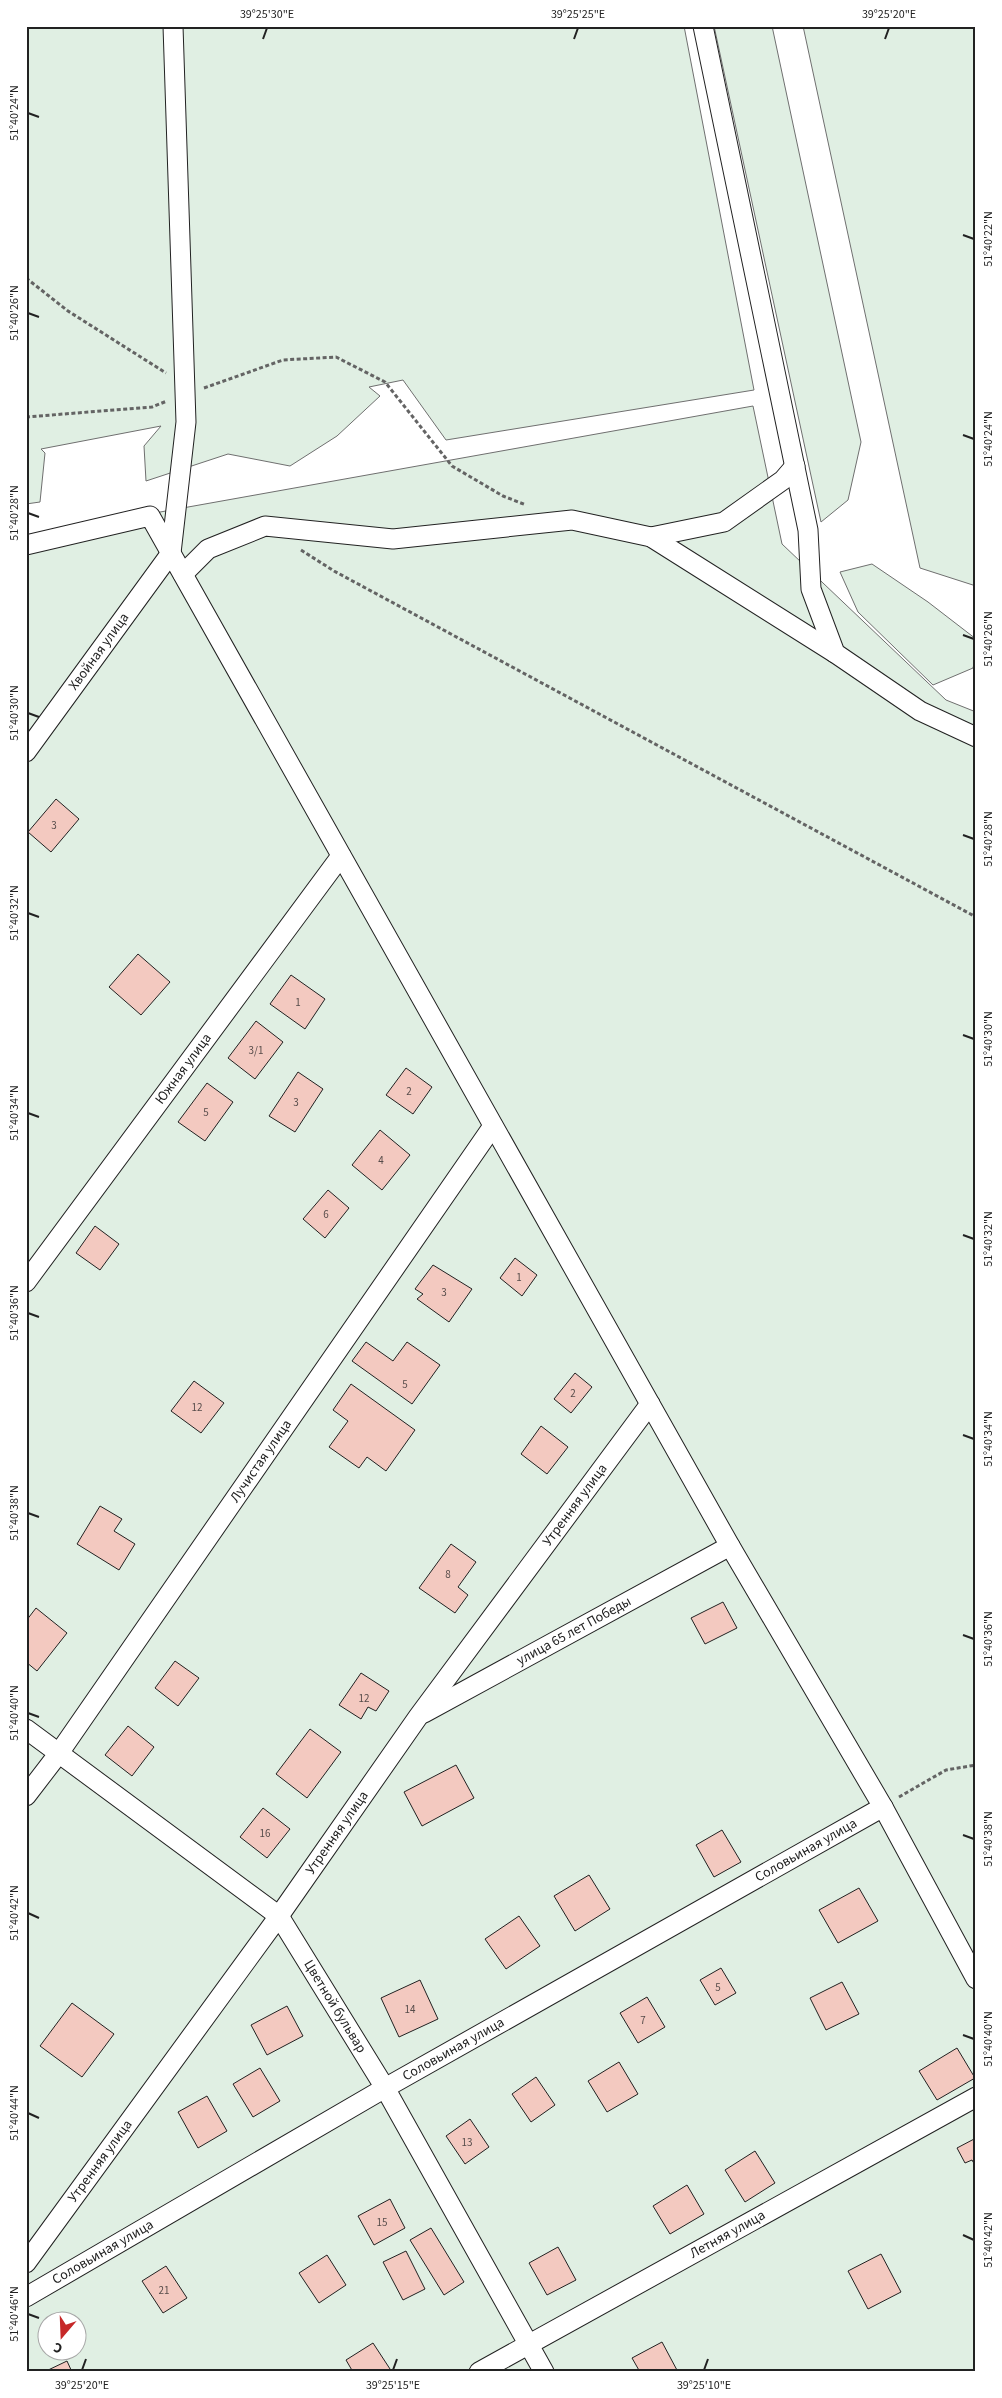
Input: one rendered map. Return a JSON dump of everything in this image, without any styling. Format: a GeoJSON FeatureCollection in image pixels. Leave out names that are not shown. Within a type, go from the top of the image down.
{"type":"FeatureCollection","features":[{"type":"Feature","properties":{"kind":"street"},"geometry":{"type":"LineString","coordinates":[[171,553],[186,422],[173,26]]}},
{"type":"Feature","properties":{"kind":"street"},"geometry":{"type":"LineString","coordinates":[[703,26],[808,530],[811,589],[835,653]]}},
{"type":"Feature","properties":{"kind":"street"},"geometry":{"type":"LineString","coordinates":[[651,537],[724,522],[783,480],[795,466]]}},
{"type":"Feature","properties":{"kind":"street"},"geometry":{"type":"LineString","coordinates":[[26,545],[150,516],[730,1546],[884,1807],[976,1979]]}},
{"type":"Feature","properties":{"kind":"street"},"geometry":{"type":"LineString","coordinates":[[183,574],[208,548],[265,526],[393,539],[572,520],[651,537],[835,653],[920,711],[976,737]]}},
{"type":"Feature","properties":{"kind":"street","name":"Хвойная улица"},"geometry":{"type":"LineString","coordinates":[[26,752],[171,553]]}},
{"type":"Feature","properties":{"kind":"street","name":"Южная улица"},"geometry":{"type":"LineString","coordinates":[[26,1282],[341,856]]}},
{"type":"Feature","properties":{"kind":"street","name":"Лучистая улица"},"geometry":{"type":"LineString","coordinates":[[26,1796],[59,1754],[493,1126]]}},
{"type":"Feature","properties":{"kind":"street","name":"Утренняя улица"},"geometry":{"type":"LineString","coordinates":[[26,2263],[279,1916],[418,1717],[650,1404]]}},
{"type":"Feature","properties":{"kind":"street","name":"улица 65 лет Победы"},"geometry":{"type":"LineString","coordinates":[[418,1717],[730,1546]]}},
{"type":"Feature","properties":{"kind":"street","name":"Цветной бульвар"},"geometry":{"type":"LineString","coordinates":[[26,1729],[279,1916],[385,2088],[544,2372]]}},
{"type":"Feature","properties":{"kind":"street","name":"Соловьиная улица"},"geometry":{"type":"LineString","coordinates":[[26,2297],[385,2088],[884,1807]]}},
{"type":"Feature","properties":{"kind":"street","name":"Летняя улица"},"geometry":{"type":"LineString","coordinates":[[479,2372],[976,2097]]}},
{"type":"Feature","properties":{"kind":"path"},"geometry":{"type":"LineString","coordinates":[[26,278],[68,311],[184,390]]}},
{"type":"Feature","properties":{"kind":"path"},"geometry":{"type":"LineString","coordinates":[[26,417],[152,407],[184,390],[284,360],[336,357],[385,382],[452,466],[503,496],[529,505]]}},
{"type":"Feature","properties":{"kind":"path"},"geometry":{"type":"LineString","coordinates":[[296,546],[334,571],[976,917]]}},
{"type":"Feature","properties":{"kind":"path"},"geometry":{"type":"LineString","coordinates":[[884,1807],[946,1770],[976,1765]]}},
{"type":"Feature","properties":{"kind":"green space"},"geometry":{"type":"Polygon","coordinates":[[[26,26],[684,26],[754,390],[446,440],[403,380],[369,387],[380,396],[337,436],[290,466],[228,454],[146,481],[144,446],[161,426],[41,449],[45,453],[40,502],[26,504],[26,26]]]}},
{"type":"Feature","properties":{"kind":"green space"},"geometry":{"type":"Polygon","coordinates":[[[714,26],[772,26],[861,442],[848,500],[821,522],[714,26]]]}},
{"type":"Feature","properties":{"kind":"green space"},"geometry":{"type":"Polygon","coordinates":[[[803,26],[976,26],[976,586],[920,568],[803,26]]]}},
{"type":"Feature","properties":{"kind":"green space"},"geometry":{"type":"Polygon","coordinates":[[[753,406],[782,544],[946,700],[976,712],[976,2372],[26,2372],[26,536],[753,406]]]}},
{"type":"Feature","properties":{"kind":"green space"},"geometry":{"type":"Polygon","coordinates":[[[872,564],[928,602],[976,639],[976,656],[973,668],[933,685],[858,612],[840,572],[872,564]]]}},
{"type":"Feature","properties":{"kind":"building"},"geometry":{"type":"Polygon","coordinates":[[[56,799],[79,819],[51,852],[28,832],[56,799]]]}},
{"type":"Feature","properties":{"kind":"building"},"geometry":{"type":"Polygon","coordinates":[[[138,954],[170,982],[141,1015],[109,987],[138,954]]]}},
{"type":"Feature","properties":{"kind":"building"},"geometry":{"type":"Polygon","coordinates":[[[291,975],[325,999],[305,1029],[270,1004],[291,975]]]}},
{"type":"Feature","properties":{"kind":"building"},"geometry":{"type":"Polygon","coordinates":[[[256,1021],[283,1042],[255,1079],[228,1058],[256,1021]]]}},
{"type":"Feature","properties":{"kind":"building"},"geometry":{"type":"Polygon","coordinates":[[[406,1068],[432,1087],[413,1114],[386,1095],[406,1068]]]}},
{"type":"Feature","properties":{"kind":"building"},"geometry":{"type":"Polygon","coordinates":[[[298,1072],[323,1089],[295,1132],[269,1116],[298,1072]]]}},
{"type":"Feature","properties":{"kind":"building"},"geometry":{"type":"Polygon","coordinates":[[[207,1083],[233,1102],[205,1141],[178,1122],[207,1083]]]}},
{"type":"Feature","properties":{"kind":"building"},"geometry":{"type":"Polygon","coordinates":[[[380,1130],[410,1155],[382,1190],[352,1165],[380,1130]]]}},
{"type":"Feature","properties":{"kind":"building"},"geometry":{"type":"Polygon","coordinates":[[[328,1190],[349,1208],[325,1238],[303,1219],[328,1190]]]}},
{"type":"Feature","properties":{"kind":"building"},"geometry":{"type":"Polygon","coordinates":[[[95,1226],[119,1244],[100,1270],[76,1253],[95,1226]]]}},
{"type":"Feature","properties":{"kind":"building"},"geometry":{"type":"Polygon","coordinates":[[[515,1258],[537,1275],[522,1296],[500,1278],[515,1258]]]}},
{"type":"Feature","properties":{"kind":"building"},"geometry":{"type":"Polygon","coordinates":[[[433,1265],[472,1289],[449,1322],[417,1299],[423,1294],[415,1289],[433,1265]]]}},
{"type":"Feature","properties":{"kind":"building"},"geometry":{"type":"Polygon","coordinates":[[[366,1342],[393,1361],[407,1342],[440,1365],[412,1404],[352,1361],[366,1342]]]}},
{"type":"Feature","properties":{"kind":"building"},"geometry":{"type":"Polygon","coordinates":[[[575,1373],[592,1387],[571,1413],[554,1399],[575,1373]]]}},
{"type":"Feature","properties":{"kind":"building"},"geometry":{"type":"Polygon","coordinates":[[[194,1381],[224,1403],[201,1433],[171,1411],[194,1381]]]}},
{"type":"Feature","properties":{"kind":"building"},"geometry":{"type":"Polygon","coordinates":[[[351,1384],[415,1430],[386,1471],[367,1457],[359,1468],[329,1447],[348,1421],[333,1410],[351,1384]]]}},
{"type":"Feature","properties":{"kind":"building"},"geometry":{"type":"Polygon","coordinates":[[[541,1426],[568,1447],[547,1474],[521,1454],[541,1426]]]}},
{"type":"Feature","properties":{"kind":"building"},"geometry":{"type":"Polygon","coordinates":[[[100,1506],[122,1519],[114,1531],[135,1544],[119,1570],[77,1544],[100,1506]]]}},
{"type":"Feature","properties":{"kind":"building"},"geometry":{"type":"Polygon","coordinates":[[[451,1544],[476,1562],[458,1587],[468,1595],[455,1613],[419,1588],[451,1544]]]}},
{"type":"Feature","properties":{"kind":"building"},"geometry":{"type":"Polygon","coordinates":[[[723,1602],[737,1628],[705,1644],[691,1618],[723,1602]]]}},
{"type":"Feature","properties":{"kind":"building"},"geometry":{"type":"Polygon","coordinates":[[[36,1608],[67,1633],[37,1671],[26,1662],[26,1621],[36,1608]]]}},
{"type":"Feature","properties":{"kind":"building"},"geometry":{"type":"Polygon","coordinates":[[[175,1661],[199,1678],[178,1706],[155,1688],[175,1661]]]}},
{"type":"Feature","properties":{"kind":"building"},"geometry":{"type":"Polygon","coordinates":[[[361,1673],[389,1691],[376,1711],[368,1707],[361,1719],[339,1705],[361,1673]]]}},
{"type":"Feature","properties":{"kind":"building"},"geometry":{"type":"Polygon","coordinates":[[[128,1726],[154,1747],[132,1776],[105,1755],[128,1726]]]}},
{"type":"Feature","properties":{"kind":"building"},"geometry":{"type":"Polygon","coordinates":[[[310,1729],[341,1752],[307,1798],[276,1774],[310,1729]]]}},
{"type":"Feature","properties":{"kind":"building"},"geometry":{"type":"Polygon","coordinates":[[[456,1765],[474,1798],[422,1826],[404,1792],[456,1765]]]}},
{"type":"Feature","properties":{"kind":"building"},"geometry":{"type":"Polygon","coordinates":[[[263,1808],[290,1829],[267,1858],[240,1837],[263,1808]]]}},
{"type":"Feature","properties":{"kind":"building"},"geometry":{"type":"Polygon","coordinates":[[[722,1830],[741,1862],[714,1877],[696,1845],[722,1830]]]}},
{"type":"Feature","properties":{"kind":"building"},"geometry":{"type":"Polygon","coordinates":[[[589,1875],[610,1909],[575,1931],[554,1896],[589,1875]]]}},
{"type":"Feature","properties":{"kind":"building"},"geometry":{"type":"Polygon","coordinates":[[[859,1888],[878,1921],[838,1943],[819,1910],[859,1888]]]}},
{"type":"Feature","properties":{"kind":"building"},"geometry":{"type":"Polygon","coordinates":[[[519,1916],[540,1946],[506,1969],[485,1939],[519,1916]]]}},
{"type":"Feature","properties":{"kind":"building"},"geometry":{"type":"Polygon","coordinates":[[[721,1968],[736,1993],[715,2005],[700,1980],[721,1968]]]}},
{"type":"Feature","properties":{"kind":"building"},"geometry":{"type":"Polygon","coordinates":[[[420,1980],[438,2019],[399,2037],[381,1998],[420,1980]]]}},
{"type":"Feature","properties":{"kind":"building"},"geometry":{"type":"Polygon","coordinates":[[[842,1982],[859,2014],[826,2030],[810,1998],[842,1982]]]}},
{"type":"Feature","properties":{"kind":"building"},"geometry":{"type":"Polygon","coordinates":[[[647,1997],[665,2027],[638,2043],[620,2013],[647,1997]]]}},
{"type":"Feature","properties":{"kind":"building"},"geometry":{"type":"Polygon","coordinates":[[[72,2003],[114,2034],[82,2077],[40,2046],[72,2003]]]}},
{"type":"Feature","properties":{"kind":"building"},"geometry":{"type":"Polygon","coordinates":[[[287,2006],[303,2036],[267,2055],[251,2025],[287,2006]]]}},
{"type":"Feature","properties":{"kind":"building"},"geometry":{"type":"Polygon","coordinates":[[[957,2048],[975,2078],[937,2100],[919,2071],[957,2048]]]}},
{"type":"Feature","properties":{"kind":"building"},"geometry":{"type":"Polygon","coordinates":[[[619,2062],[638,2094],[607,2112],[588,2081],[619,2062]]]}},
{"type":"Feature","properties":{"kind":"building"},"geometry":{"type":"Polygon","coordinates":[[[260,2068],[280,2101],[253,2117],[233,2084],[260,2068]]]}},
{"type":"Feature","properties":{"kind":"building"},"geometry":{"type":"Polygon","coordinates":[[[536,2077],[555,2105],[531,2122],[512,2094],[536,2077]]]}},
{"type":"Feature","properties":{"kind":"building"},"geometry":{"type":"Polygon","coordinates":[[[207,2096],[227,2131],[198,2148],[178,2112],[207,2096]]]}},
{"type":"Feature","properties":{"kind":"building"},"geometry":{"type":"Polygon","coordinates":[[[470,2119],[489,2147],[465,2164],[446,2136],[470,2119]]]}},
{"type":"Feature","properties":{"kind":"building"},"geometry":{"type":"Polygon","coordinates":[[[976,2138],[976,2167],[972,2160],[965,2163],[957,2148],[976,2138]]]}},
{"type":"Feature","properties":{"kind":"building"},"geometry":{"type":"Polygon","coordinates":[[[755,2151],[775,2183],[745,2202],[725,2170],[755,2151]]]}},
{"type":"Feature","properties":{"kind":"building"},"geometry":{"type":"Polygon","coordinates":[[[687,2185],[704,2214],[670,2234],[653,2206],[687,2185]]]}},
{"type":"Feature","properties":{"kind":"building"},"geometry":{"type":"Polygon","coordinates":[[[390,2199],[405,2228],[374,2245],[358,2216],[390,2199]]]}},
{"type":"Feature","properties":{"kind":"building"},"geometry":{"type":"Polygon","coordinates":[[[431,2228],[464,2282],[444,2295],[410,2240],[431,2228]]]}},
{"type":"Feature","properties":{"kind":"building"},"geometry":{"type":"Polygon","coordinates":[[[558,2247],[576,2280],[547,2295],[529,2263],[558,2247]]]}},
{"type":"Feature","properties":{"kind":"building"},"geometry":{"type":"Polygon","coordinates":[[[406,2251],[425,2289],[403,2300],[383,2262],[406,2251]]]}},
{"type":"Feature","properties":{"kind":"building"},"geometry":{"type":"Polygon","coordinates":[[[881,2254],[901,2292],[868,2309],[848,2271],[881,2254]]]}},
{"type":"Feature","properties":{"kind":"building"},"geometry":{"type":"Polygon","coordinates":[[[327,2255],[346,2285],[319,2303],[299,2273],[327,2255]]]}},
{"type":"Feature","properties":{"kind":"building"},"geometry":{"type":"Polygon","coordinates":[[[166,2266],[187,2298],[163,2313],[142,2281],[166,2266]]]}},
{"type":"Feature","properties":{"kind":"building"},"geometry":{"type":"Polygon","coordinates":[[[662,2342],[678,2372],[640,2372],[632,2358],[662,2342]]]}},
{"type":"Feature","properties":{"kind":"building"},"geometry":{"type":"Polygon","coordinates":[[[373,2343],[392,2372],[353,2372],[346,2360],[373,2343]]]}},
{"type":"Feature","properties":{"kind":"building"},"geometry":{"type":"Polygon","coordinates":[[[67,2361],[72,2372],[44,2372],[67,2361]]]}}]}
